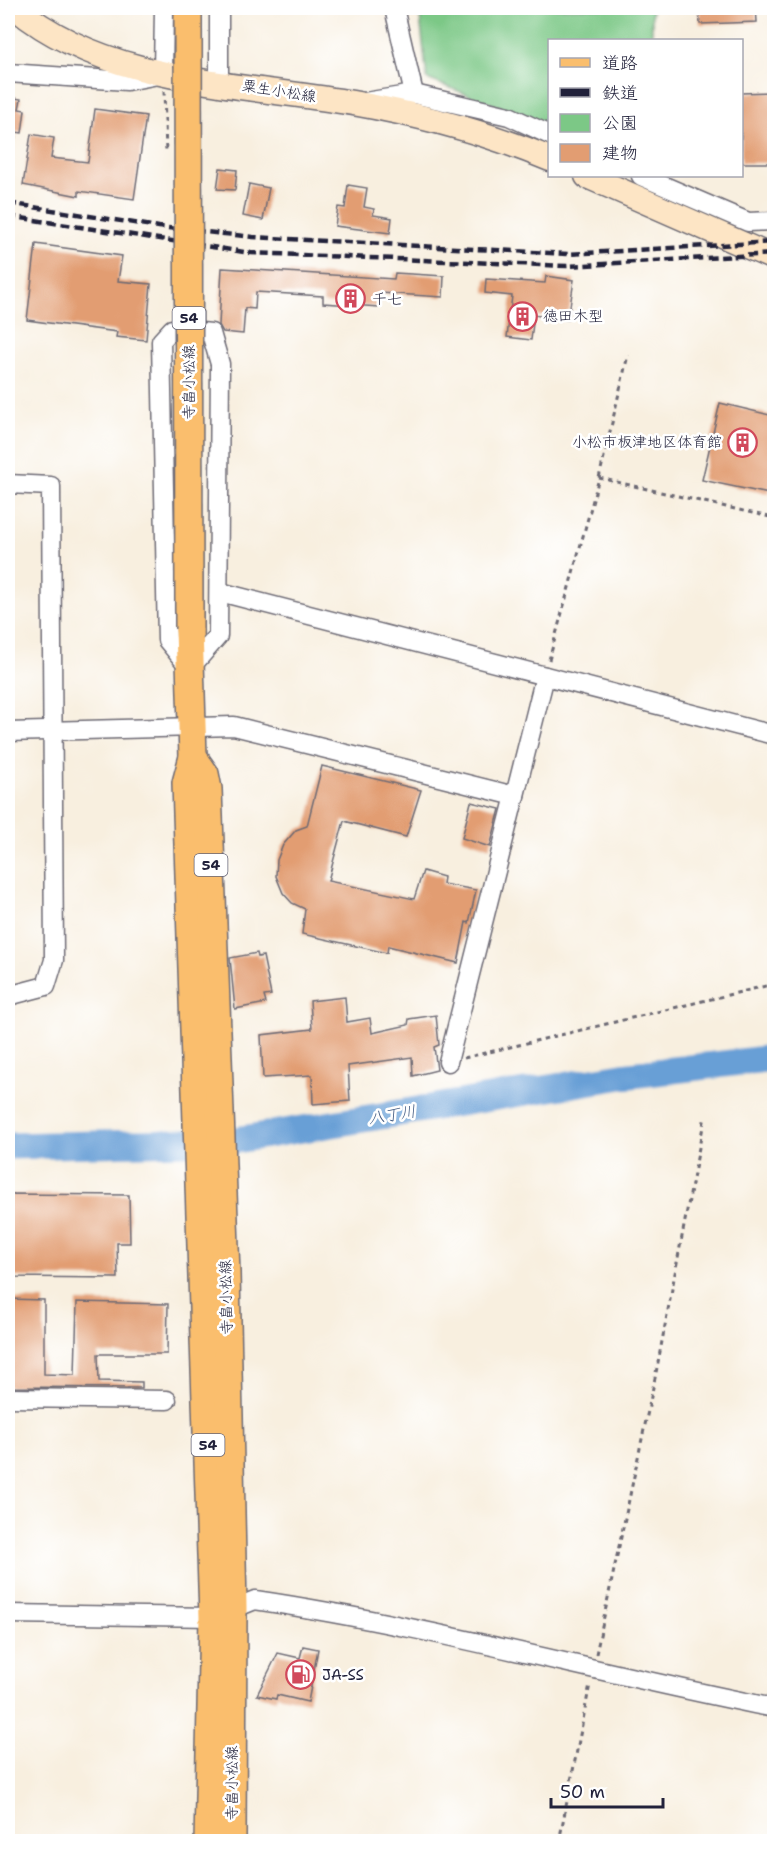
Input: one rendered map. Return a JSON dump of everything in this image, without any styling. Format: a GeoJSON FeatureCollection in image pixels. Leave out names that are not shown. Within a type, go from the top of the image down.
{"type":"FeatureCollection","features":[{"type":"Feature","properties":{"kind":"main road","name":"粟生小松線"},"geometry":{"type":"LineString","coordinates":[[16,8],[34,23],[104,57],[163,74],[354,104],[468,128],[548,159]]}},
{"type":"Feature","properties":{"kind":"main road","name":"寺畠小松線"},"geometry":{"type":"LineString","coordinates":[[188,8],[189,629],[194,757],[205,774],[208,789],[205,977],[223,1612],[232,1842]]}},
{"type":"Feature","properties":{"kind":"main road"},"geometry":{"type":"LineString","coordinates":[[589,177],[774,258]]}},
{"type":"Feature","properties":{"kind":"main road","name":"寺畠小松線"},"geometry":{"type":"LineString","coordinates":[[208,1842],[223,1612]]}},
{"type":"Feature","properties":{"kind":"street"},"geometry":{"type":"LineString","coordinates":[[8,73],[127,81],[163,74],[164,8]]}},
{"type":"Feature","properties":{"kind":"street"},"geometry":{"type":"LineString","coordinates":[[219,8],[219,82]]}},
{"type":"Feature","properties":{"kind":"street"},"geometry":{"type":"LineString","coordinates":[[394,8],[414,94]]}},
{"type":"Feature","properties":{"kind":"street"},"geometry":{"type":"LineString","coordinates":[[354,104],[414,94],[509,116],[548,135]]}},
{"type":"Feature","properties":{"kind":"street"},"geometry":{"type":"LineString","coordinates":[[642,177],[748,222],[774,221]]}},
{"type":"Feature","properties":{"kind":"street"},"geometry":{"type":"LineString","coordinates":[[172,329],[211,333],[220,364],[220,592],[218,636],[190,668],[167,640],[161,340],[172,329]]}},
{"type":"Feature","properties":{"kind":"street"},"geometry":{"type":"LineString","coordinates":[[8,483],[51,486],[54,960],[46,986],[8,996]]}},
{"type":"Feature","properties":{"kind":"street"},"geometry":{"type":"LineString","coordinates":[[220,592],[774,735]]}},
{"type":"Feature","properties":{"kind":"street"},"geometry":{"type":"LineString","coordinates":[[448,1062],[545,676]]}},
{"type":"Feature","properties":{"kind":"street"},"geometry":{"type":"LineString","coordinates":[[8,732],[234,726],[515,796]]}},
{"type":"Feature","properties":{"kind":"street"},"geometry":{"type":"LineString","coordinates":[[8,1398],[167,1400]]}},
{"type":"Feature","properties":{"kind":"street"},"geometry":{"type":"LineString","coordinates":[[8,1614],[223,1612],[255,1600],[289,1605],[593,1668],[663,1686],[774,1708]]}},
{"type":"Feature","properties":{"kind":"path"},"geometry":{"type":"LineString","coordinates":[[163,74],[166,163]]}},
{"type":"Feature","properties":{"kind":"path"},"geometry":{"type":"LineString","coordinates":[[545,676],[599,478],[628,355]]}},
{"type":"Feature","properties":{"kind":"path"},"geometry":{"type":"LineString","coordinates":[[599,478],[774,518]]}},
{"type":"Feature","properties":{"kind":"path"},"geometry":{"type":"LineString","coordinates":[[448,1062],[774,984]]}},
{"type":"Feature","properties":{"kind":"path"},"geometry":{"type":"LineString","coordinates":[[559,1842],[593,1668],[655,1378],[705,1116]]}},
{"type":"Feature","properties":{"kind":"green space"},"geometry":{"type":"Polygon","coordinates":[[[419,8],[652,8],[652,39],[548,39],[548,126],[427,79],[419,8]]]}},
{"type":"Feature","properties":{"kind":"building"},"geometry":{"type":"Polygon","coordinates":[[[699,8],[756,8],[757,22],[700,24],[699,8]]]}},
{"type":"Feature","properties":{"kind":"building"},"geometry":{"type":"Polygon","coordinates":[[[774,92],[774,163],[743,163],[743,93],[774,92]]]}},
{"type":"Feature","properties":{"kind":"building"},"geometry":{"type":"Polygon","coordinates":[[[8,97],[21,99],[19,109],[25,110],[22,133],[16,132],[15,141],[8,141],[8,97]]]}},
{"type":"Feature","properties":{"kind":"building"},"geometry":{"type":"Polygon","coordinates":[[[95,109],[146,116],[134,199],[79,191],[79,196],[23,185],[31,134],[54,138],[51,158],[88,162],[95,109]]]}},
{"type":"Feature","properties":{"kind":"building"},"geometry":{"type":"Polygon","coordinates":[[[220,168],[237,170],[235,190],[217,189],[220,168]]]}},
{"type":"Feature","properties":{"kind":"building"},"geometry":{"type":"Polygon","coordinates":[[[249,184],[269,188],[263,220],[243,216],[249,184]]]}},
{"type":"Feature","properties":{"kind":"building"},"geometry":{"type":"Polygon","coordinates":[[[348,185],[367,188],[364,207],[374,209],[373,215],[392,218],[390,233],[335,226],[338,207],[345,208],[348,185]]]}},
{"type":"Feature","properties":{"kind":"building"},"geometry":{"type":"Polygon","coordinates":[[[36,244],[122,256],[118,281],[151,284],[146,340],[116,337],[117,332],[27,320],[36,244]]]}},
{"type":"Feature","properties":{"kind":"building","name":"千七"},"geometry":{"type":"Polygon","coordinates":[[[222,268],[394,279],[395,273],[444,276],[443,297],[380,293],[379,307],[323,303],[323,296],[256,292],[255,309],[245,308],[243,334],[223,332],[219,325],[222,268]]]}},
{"type":"Feature","properties":{"kind":"building"},"geometry":{"type":"Polygon","coordinates":[[[546,276],[574,280],[568,320],[534,315],[531,340],[507,337],[512,296],[485,293],[486,279],[545,283],[546,276]]]}},
{"type":"Feature","properties":{"kind":"building","name":"小松市板津地区体育館"},"geometry":{"type":"Polygon","coordinates":[[[720,403],[774,416],[774,468],[769,494],[702,480],[720,403]]]}},
{"type":"Feature","properties":{"kind":"building"},"geometry":{"type":"Polygon","coordinates":[[[322,766],[421,790],[406,837],[344,821],[328,881],[414,899],[423,871],[444,877],[443,884],[476,890],[469,923],[466,922],[458,963],[388,946],[387,953],[302,934],[305,909],[292,903],[283,893],[276,876],[277,860],[283,845],[296,830],[307,826],[322,766]]]}},
{"type":"Feature","properties":{"kind":"building"},"geometry":{"type":"Polygon","coordinates":[[[471,802],[500,809],[490,847],[462,838],[471,802]]]}},
{"type":"Feature","properties":{"kind":"building"},"geometry":{"type":"Polygon","coordinates":[[[257,953],[258,957],[263,956],[271,995],[264,996],[266,1003],[235,1009],[230,958],[257,953]]]}},
{"type":"Feature","properties":{"kind":"building"},"geometry":{"type":"Polygon","coordinates":[[[345,997],[347,1022],[370,1018],[372,1033],[408,1025],[409,1019],[436,1015],[439,1045],[434,1047],[437,1070],[413,1076],[412,1057],[348,1066],[350,1101],[313,1104],[312,1075],[263,1078],[261,1035],[312,1029],[310,1001],[345,997]]]}},
{"type":"Feature","properties":{"kind":"building"},"geometry":{"type":"Polygon","coordinates":[[[8,1194],[129,1195],[130,1243],[117,1243],[118,1278],[8,1277],[8,1194]]]}},
{"type":"Feature","properties":{"kind":"building"},"geometry":{"type":"Polygon","coordinates":[[[8,1299],[44,1300],[44,1374],[75,1375],[77,1302],[168,1304],[167,1354],[98,1354],[99,1381],[142,1382],[142,1388],[8,1387],[8,1299]]]}},
{"type":"Feature","properties":{"kind":"building"},"geometry":{"type":"Polygon","coordinates":[[[303,1646],[318,1649],[308,1702],[277,1695],[276,1699],[257,1695],[278,1653],[300,1658],[303,1646]]]}},
{"type":"Feature","properties":{"kind":"waterway","name":"八丁川"},"geometry":{"type":"LineString","coordinates":[[8,1146],[230,1141],[622,1076],[774,1058]]}},
{"type":"Feature","properties":{"kind":"railway"},"geometry":{"type":"LineString","coordinates":[[8,203],[159,227],[253,237],[568,254],[774,242]]}},
{"type":"Feature","properties":{"kind":"railway"},"geometry":{"type":"LineString","coordinates":[[8,216],[251,253],[567,266],[774,254]]}},
{"type":"Feature","properties":{"kind":"place","name":"千七"},"geometry":{"type":"Point","coordinates":[351,299]}},
{"type":"Feature","properties":{"kind":"place","name":"徳田木型"},"geometry":{"type":"Point","coordinates":[522,316]}},
{"type":"Feature","properties":{"kind":"place","name":"小松市板津地区体育館"},"geometry":{"type":"Point","coordinates":[743,442]}},
{"type":"Feature","properties":{"kind":"place","name":"JA-SS"},"geometry":{"type":"Point","coordinates":[301,1675]}}]}
